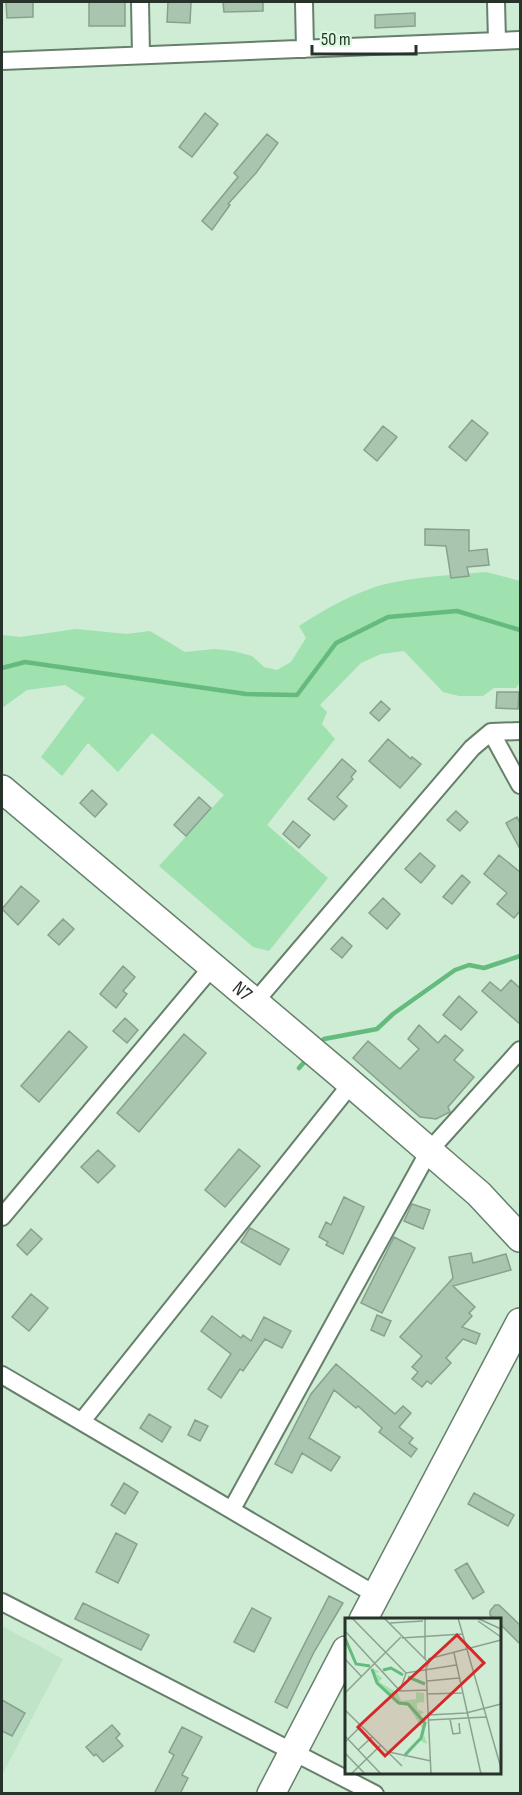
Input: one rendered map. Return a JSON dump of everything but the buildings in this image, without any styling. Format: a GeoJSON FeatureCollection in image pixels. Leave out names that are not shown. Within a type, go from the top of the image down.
{"type":"FeatureCollection","features":[{"type":"Feature","properties":{"kind":"main road","name":"N7"},"geometry":{"type":"LineString","coordinates":[[2,792],[479,1194]]}},
{"type":"Feature","properties":{"kind":"main road"},"geometry":{"type":"LineString","coordinates":[[479,1194],[520,1218]]}},
{"type":"Feature","properties":{"kind":"main road"},"geometry":{"type":"LineString","coordinates":[[479,1194],[520,1238]]}},
{"type":"Feature","properties":{"kind":"main road"},"geometry":{"type":"LineString","coordinates":[[364,1618],[520,1322]]}},
{"type":"Feature","properties":{"kind":"main road"},"geometry":{"type":"LineString","coordinates":[[271,1794],[345,1652]]}},
{"type":"Feature","properties":{"kind":"street"},"geometry":{"type":"LineString","coordinates":[[140,2],[141,55]]}},
{"type":"Feature","properties":{"kind":"street"},"geometry":{"type":"LineString","coordinates":[[304,2],[305,49]]}},
{"type":"Feature","properties":{"kind":"street"},"geometry":{"type":"LineString","coordinates":[[496,2],[497,41]]}},
{"type":"Feature","properties":{"kind":"street"},"geometry":{"type":"LineString","coordinates":[[2,71],[9,61],[520,40]]}},
{"type":"Feature","properties":{"kind":"street"},"geometry":{"type":"LineString","coordinates":[[254,1003],[472,748],[491,732],[520,731]]}},
{"type":"Feature","properties":{"kind":"street"},"geometry":{"type":"LineString","coordinates":[[491,732],[520,785]]}},
{"type":"Feature","properties":{"kind":"street"},"geometry":{"type":"LineString","coordinates":[[2,1217],[212,967]]}},
{"type":"Feature","properties":{"kind":"street"},"geometry":{"type":"LineString","coordinates":[[232,1509],[429,1151],[520,1050]]}},
{"type":"Feature","properties":{"kind":"street"},"geometry":{"type":"LineString","coordinates":[[82,1421],[351,1084]]}},
{"type":"Feature","properties":{"kind":"street"},"geometry":{"type":"LineString","coordinates":[[2,1375],[376,1595]]}},
{"type":"Feature","properties":{"kind":"street"},"geometry":{"type":"LineString","coordinates":[[2,1602],[294,1750],[375,1794]]}},
{"type":"Feature","properties":{"kind":"shaded area"},"geometry":{"type":"Polygon","coordinates":[[[2,1626],[63,1659],[2,1775],[2,1626]]]}},
{"type":"Feature","properties":{"kind":"green space"},"geometry":{"type":"Polygon","coordinates":[[[486,572],[520,581],[520,682],[516,688],[494,688],[483,696],[459,696],[443,692],[404,651],[381,654],[361,663],[320,705],[327,712],[322,724],[335,739],[267,825],[328,878],[269,951],[253,947],[159,866],[224,795],[152,733],[118,772],[88,743],[62,776],[41,757],[85,698],[65,685],[27,690],[2,708],[2,635],[20,637],[76,629],[127,634],[150,631],[185,652],[215,649],[233,651],[252,656],[264,667],[277,670],[291,662],[306,638],[299,626],[355,595],[378,586],[402,581],[486,572]]]}},
{"type":"Feature","properties":{"kind":"waterway"},"geometry":{"type":"LineString","coordinates":[[2,668],[25,662],[246,694],[297,695],[336,643],[388,617],[457,611],[520,630]]}},
{"type":"Feature","properties":{"kind":"waterway"},"geometry":{"type":"LineString","coordinates":[[318,1045],[324,1039],[377,1029],[393,1014],[455,970],[469,965],[484,968],[520,956]]}},
{"type":"Feature","properties":{"kind":"waterway"},"geometry":{"type":"LineString","coordinates":[[299,1068],[307,1059]]}}]}
